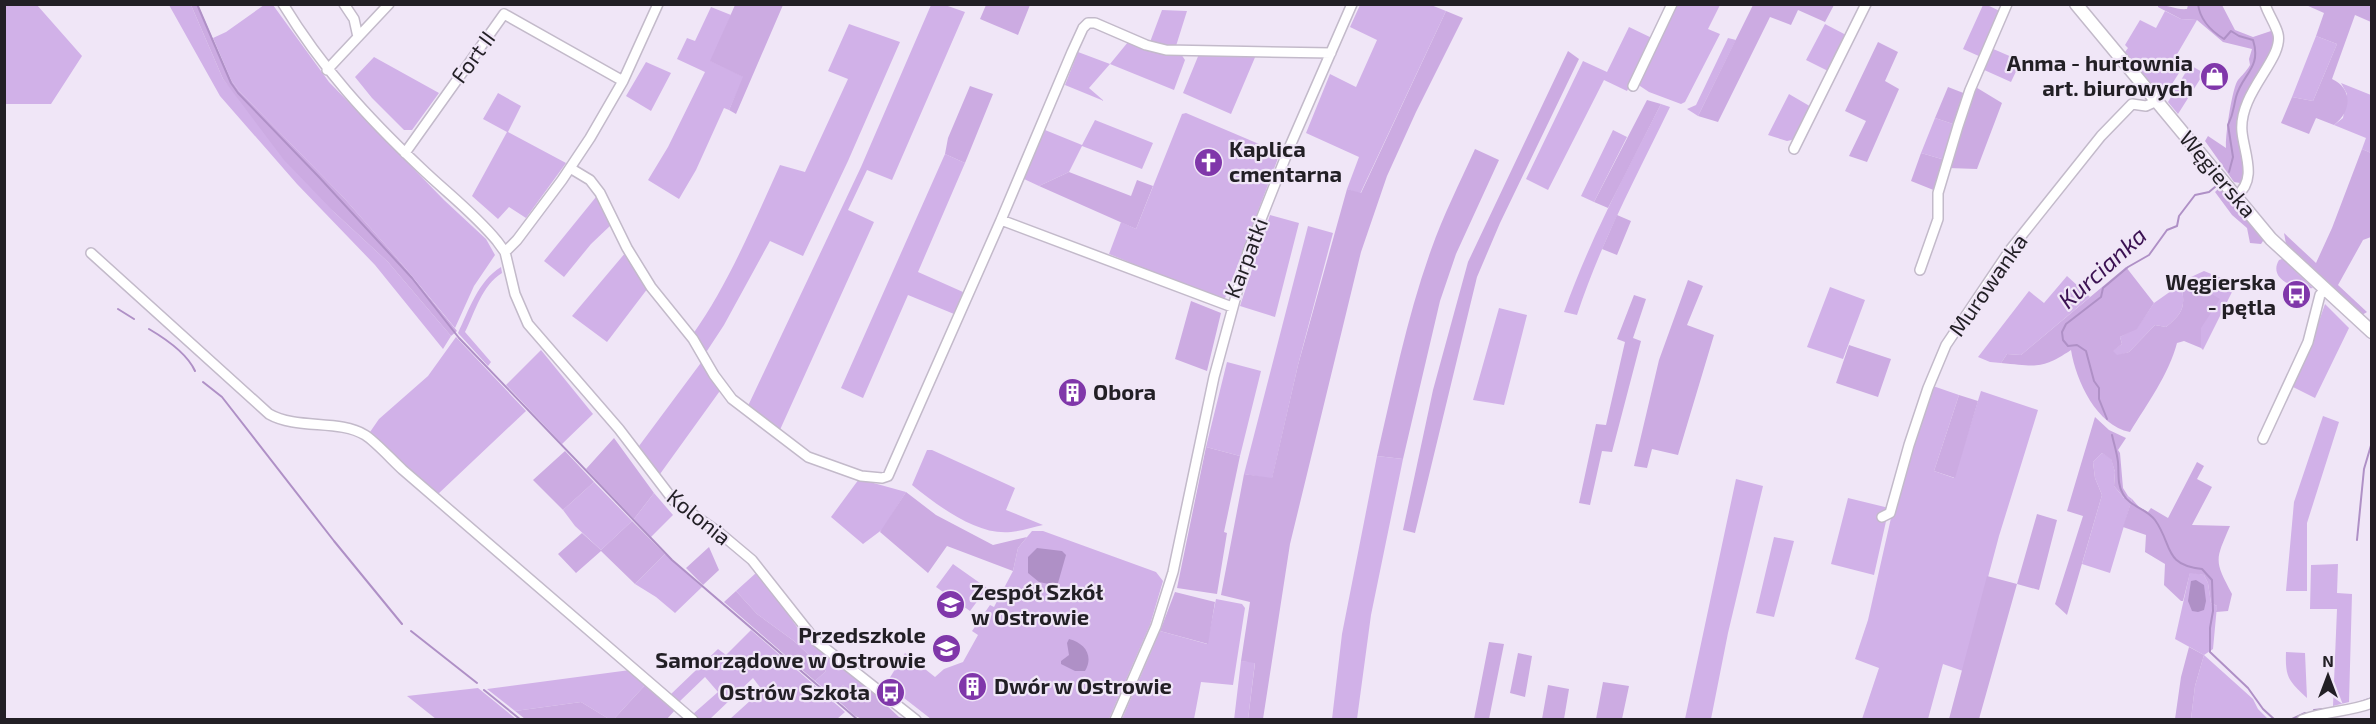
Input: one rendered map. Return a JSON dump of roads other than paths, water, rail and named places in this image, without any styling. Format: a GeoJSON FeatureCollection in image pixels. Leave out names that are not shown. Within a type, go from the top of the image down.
{"type":"FeatureCollection","features":[{"type":"Feature","properties":{"kind":"main road","name":"Węgierska"},"geometry":{"type":"LineString","coordinates":[[2076,4],[2271,239],[2372,332]]}},
{"type":"Feature","properties":{"kind":"street"},"geometry":{"type":"LineString","coordinates":[[283,4],[304,39],[327,70],[405,153],[489,232],[505,252],[517,240],[570,168],[623,81],[658,4]]}},
{"type":"Feature","properties":{"kind":"street"},"geometry":{"type":"LineString","coordinates":[[344,4],[354,19],[358,37]]}},
{"type":"Feature","properties":{"kind":"street"},"geometry":{"type":"LineString","coordinates":[[327,70],[389,4]]}},
{"type":"Feature","properties":{"kind":"street","name":"Karpatki"},"geometry":{"type":"LineString","coordinates":[[1001,220],[1232,308],[1252,242],[1290,146],[1352,4]]}},
{"type":"Feature","properties":{"kind":"street"},"geometry":{"type":"LineString","coordinates":[[1634,86],[1672,4]]}},
{"type":"Feature","properties":{"kind":"street"},"geometry":{"type":"LineString","coordinates":[[1794,149],[1866,4]]}},
{"type":"Feature","properties":{"kind":"street"},"geometry":{"type":"LineString","coordinates":[[1920,270],[1938,219],[1938,193],[1958,126],[1981,62],[2007,4]]}},
{"type":"Feature","properties":{"kind":"street"},"geometry":{"type":"LineString","coordinates":[[2236,196],[2243,191],[2248,175],[2242,133],[2244,111],[2256,84],[2273,59],[2277,48],[2278,33],[2265,4]]}},
{"type":"Feature","properties":{"kind":"street","name":"Fort II"},"geometry":{"type":"LineString","coordinates":[[405,153],[504,14],[623,81]]}},
{"type":"Feature","properties":{"kind":"street"},"geometry":{"type":"LineString","coordinates":[[570,168],[590,180],[600,193],[627,248],[651,287],[693,339],[714,375],[732,399],[808,457],[861,476],[882,478],[888,476],[1072,52],[1083,28],[1088,23],[1095,23],[1146,45],[1166,50],[1331,53]]}},
{"type":"Feature","properties":{"kind":"street","name":"Murowanka"},"geometry":{"type":"LineString","coordinates":[[1882,517],[1890,513],[1928,388],[1946,345],[2010,250],[2101,136],[2132,104],[2146,106],[2157,101]]}},
{"type":"Feature","properties":{"kind":"street","name":"Kolonia"},"geometry":{"type":"LineString","coordinates":[[505,252],[515,294],[528,324],[619,429],[674,501],[721,534],[752,560],[816,640],[916,720]]}},
{"type":"Feature","properties":{"kind":"street"},"geometry":{"type":"LineString","coordinates":[[91,253],[268,414],[281,420],[340,428],[365,435],[693,720]]}},
{"type":"Feature","properties":{"kind":"street"},"geometry":{"type":"LineString","coordinates":[[2263,440],[2308,342],[2320,295],[2325,290]]}},
{"type":"Feature","properties":{"kind":"street"},"geometry":{"type":"LineString","coordinates":[[1115,720],[1151,637],[1173,572],[1202,432],[1232,308]]}},
{"type":"Feature","properties":{"kind":"street"},"geometry":{"type":"LineString","coordinates":[[2302,720],[2319,714],[2354,710],[2372,703]]}},
{"type":"Feature","properties":{"kind":"waterway"},"geometry":{"type":"LineString","coordinates":[[197,4],[231,83],[238,93],[412,278],[459,338],[672,560],[858,720]]}},
{"type":"Feature","properties":{"kind":"waterway","name":"Kurcianka"},"geometry":{"type":"LineString","coordinates":[[2198,4],[2204,20],[2215,32],[2224,39],[2231,31],[2253,40],[2255,50],[2253,64],[2239,89],[2228,125],[2233,157],[2229,172]]}},
{"type":"Feature","properties":{"kind":"waterway","name":"Kurcianka"},"geometry":{"type":"LineString","coordinates":[[2107,419],[2086,351],[2077,345],[2068,346],[2063,340],[2062,332],[2066,324],[2101,297],[2103,288],[2128,267],[2149,255],[2167,230],[2177,226],[2179,216],[2195,195],[2209,192],[2215,187]]}},
{"type":"Feature","properties":{"kind":"waterway"},"geometry":{"type":"LineString","coordinates":[[118,309],[134,319]]}},
{"type":"Feature","properties":{"kind":"waterway"},"geometry":{"type":"LineString","coordinates":[[149,329],[181,352],[195,371]]}},
{"type":"Feature","properties":{"kind":"waterway"},"geometry":{"type":"LineString","coordinates":[[203,382],[222,397],[402,624]]}},
{"type":"Feature","properties":{"kind":"waterway","name":"Kurcianka"},"geometry":{"type":"LineString","coordinates":[[2112,435],[2123,494],[2155,520],[2175,558],[2190,567],[2202,569],[2212,580],[2213,611],[2210,652],[2248,688],[2263,709],[2275,720]]}},
{"type":"Feature","properties":{"kind":"waterway"},"geometry":{"type":"LineString","coordinates":[[2357,540],[2364,469],[2372,442]]}},
{"type":"Feature","properties":{"kind":"waterway"},"geometry":{"type":"LineString","coordinates":[[411,631],[477,683]]}},
{"type":"Feature","properties":{"kind":"waterway"},"geometry":{"type":"LineString","coordinates":[[484,690],[521,720]]}},
{"type":"Feature","properties":{"kind":"waterway"},"geometry":{"type":"LineString","coordinates":[[2355,704],[2372,698]]}},
{"type":"Feature","properties":{"kind":"waterway"},"geometry":{"type":"LineString","coordinates":[[2314,710],[2324,709]]}},
{"type":"Feature","properties":{"kind":"waterway"},"geometry":{"type":"LineString","coordinates":[[2290,720],[2305,713]]}},
{"type":"Feature","properties":{"kind":"place","name":"Anma - hurtownia art. biurowych"},"geometry":{"type":"Point","coordinates":[2214,76]}},
{"type":"Feature","properties":{"kind":"place","name":"Kaplica cmentarna"},"geometry":{"type":"Point","coordinates":[1208,162]}},
{"type":"Feature","properties":{"kind":"place","name":"Węgierska - pętla"},"geometry":{"type":"Point","coordinates":[2297,295]}},
{"type":"Feature","properties":{"kind":"place","name":"Obora"},"geometry":{"type":"Point","coordinates":[1072,392]}},
{"type":"Feature","properties":{"kind":"place","name":"Zespół Szkół w Ostrowie"},"geometry":{"type":"Point","coordinates":[950,605]}},
{"type":"Feature","properties":{"kind":"place","name":"Przedszkole Samorządowe w Ostrowie"},"geometry":{"type":"Point","coordinates":[947,648]}},
{"type":"Feature","properties":{"kind":"place","name":"Dwór w Ostrowie"},"geometry":{"type":"Point","coordinates":[973,686]}},
{"type":"Feature","properties":{"kind":"place","name":"Ostrów Szkoła"},"geometry":{"type":"Point","coordinates":[891,692]}}]}
